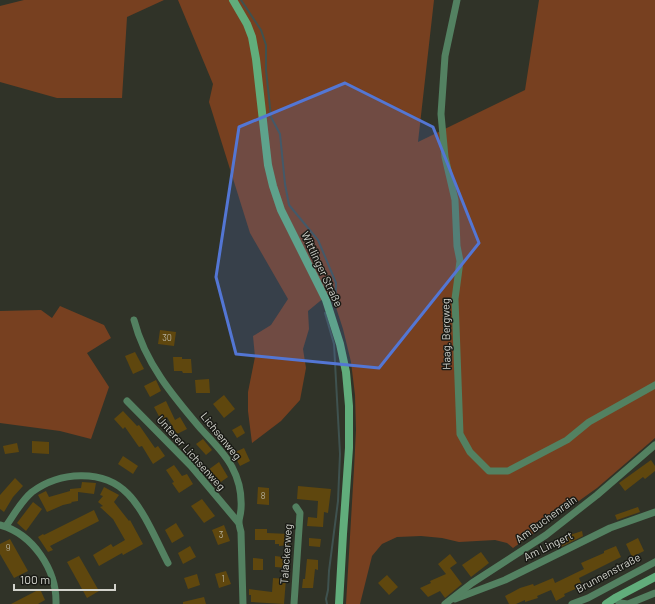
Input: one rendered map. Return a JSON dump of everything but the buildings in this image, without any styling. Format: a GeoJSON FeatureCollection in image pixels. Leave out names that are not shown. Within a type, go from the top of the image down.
{"type":"FeatureCollection","features":[{"type":"Feature","properties":{"kind":"street","name":"Wittlinger Straße"},"geometry":{"type":"LineString","coordinates":[[233,0],[247,24],[252,37],[256,59],[268,164],[273,186],[281,210],[326,300],[340,344],[346,372],[349,406],[349,448],[342,534],[339,604]]}},
{"type":"Feature","properties":{"kind":"street","name":"Haag. Bergweg"},"geometry":{"type":"LineString","coordinates":[[457,0],[446,56],[441,114],[445,157],[455,200],[457,246],[460,261],[455,299],[460,434],[470,452],[489,471],[508,471],[566,440],[589,422],[655,385]]}},
{"type":"Feature","properties":{"kind":"street","name":"Lichsenweg"},"geometry":{"type":"LineString","coordinates":[[134,320],[138,337],[154,369],[180,404],[224,455],[232,466],[238,481],[242,497],[238,522],[241,532],[243,604]]}},
{"type":"Feature","properties":{"kind":"street","name":"Unterer Lichsenweg"},"geometry":{"type":"LineString","coordinates":[[127,401],[191,466],[238,522]]}},
{"type":"Feature","properties":{"kind":"street","name":"Am Buchenrain"},"geometry":{"type":"LineString","coordinates":[[448,602],[472,583],[546,535],[597,495],[655,445]]}},
{"type":"Feature","properties":{"kind":"street"},"geometry":{"type":"LineString","coordinates":[[56,604],[56,597],[50,573],[38,552],[24,537],[3,526],[22,501],[31,493],[53,480],[67,477],[94,476],[118,486],[128,494],[140,509],[168,563]]}},
{"type":"Feature","properties":{"kind":"street","name":"Talackerweg"},"geometry":{"type":"LineString","coordinates":[[294,604],[300,513],[296,507]]}},
{"type":"Feature","properties":{"kind":"street","name":"Am Lingert"},"geometry":{"type":"LineString","coordinates":[[448,602],[505,580],[610,528],[655,512]]}},
{"type":"Feature","properties":{"kind":"street","name":"Brunnenstraße"},"geometry":{"type":"LineString","coordinates":[[572,604],[588,598],[655,562]]}},
{"type":"Feature","properties":{"kind":"street"},"geometry":{"type":"LineString","coordinates":[[606,604],[614,598],[655,577]]}},
{"type":"Feature","properties":{"kind":"street"},"geometry":{"type":"LineString","coordinates":[[614,598],[620,603],[628,604],[655,593]]}},
{"type":"Feature","properties":{"kind":"highlighted area"},"geometry":{"type":"Polygon","coordinates":[[[345,83],[433,127],[479,243],[379,368],[236,354],[216,277],[239,127],[345,83]]]}},
{"type":"Feature","properties":{"kind":"shaded area"},"geometry":{"type":"Polygon","coordinates":[[[24,0],[164,0],[127,17],[122,98],[57,98],[0,82],[0,6],[24,0]]]}},
{"type":"Feature","properties":{"kind":"shaded area"},"geometry":{"type":"Polygon","coordinates":[[[178,0],[434,0],[418,142],[525,90],[539,0],[655,0],[655,438],[597,488],[513,548],[507,543],[495,540],[459,542],[442,538],[421,536],[397,537],[382,544],[372,556],[360,604],[346,604],[356,430],[355,395],[351,362],[343,329],[331,292],[308,311],[309,329],[303,349],[306,368],[300,400],[281,421],[252,443],[248,411],[248,392],[255,357],[253,336],[271,325],[288,299],[250,233],[209,102],[213,84],[178,0]]]}},
{"type":"Feature","properties":{"kind":"shaded area"},"geometry":{"type":"Polygon","coordinates":[[[60,306],[104,325],[111,338],[87,353],[109,387],[91,439],[60,431],[0,423],[0,311],[41,310],[52,318],[60,306]]]}},
{"type":"Feature","properties":{"kind":"waterway"},"geometry":{"type":"LineString","coordinates":[[241,0],[261,30],[266,45],[266,70],[271,117],[280,134],[285,184],[289,205],[318,240],[336,283],[335,306]]}},
{"type":"Feature","properties":{"kind":"waterway"},"geometry":{"type":"LineString","coordinates":[[325,313],[334,344],[340,454],[338,501],[326,599],[327,604]]}}]}
